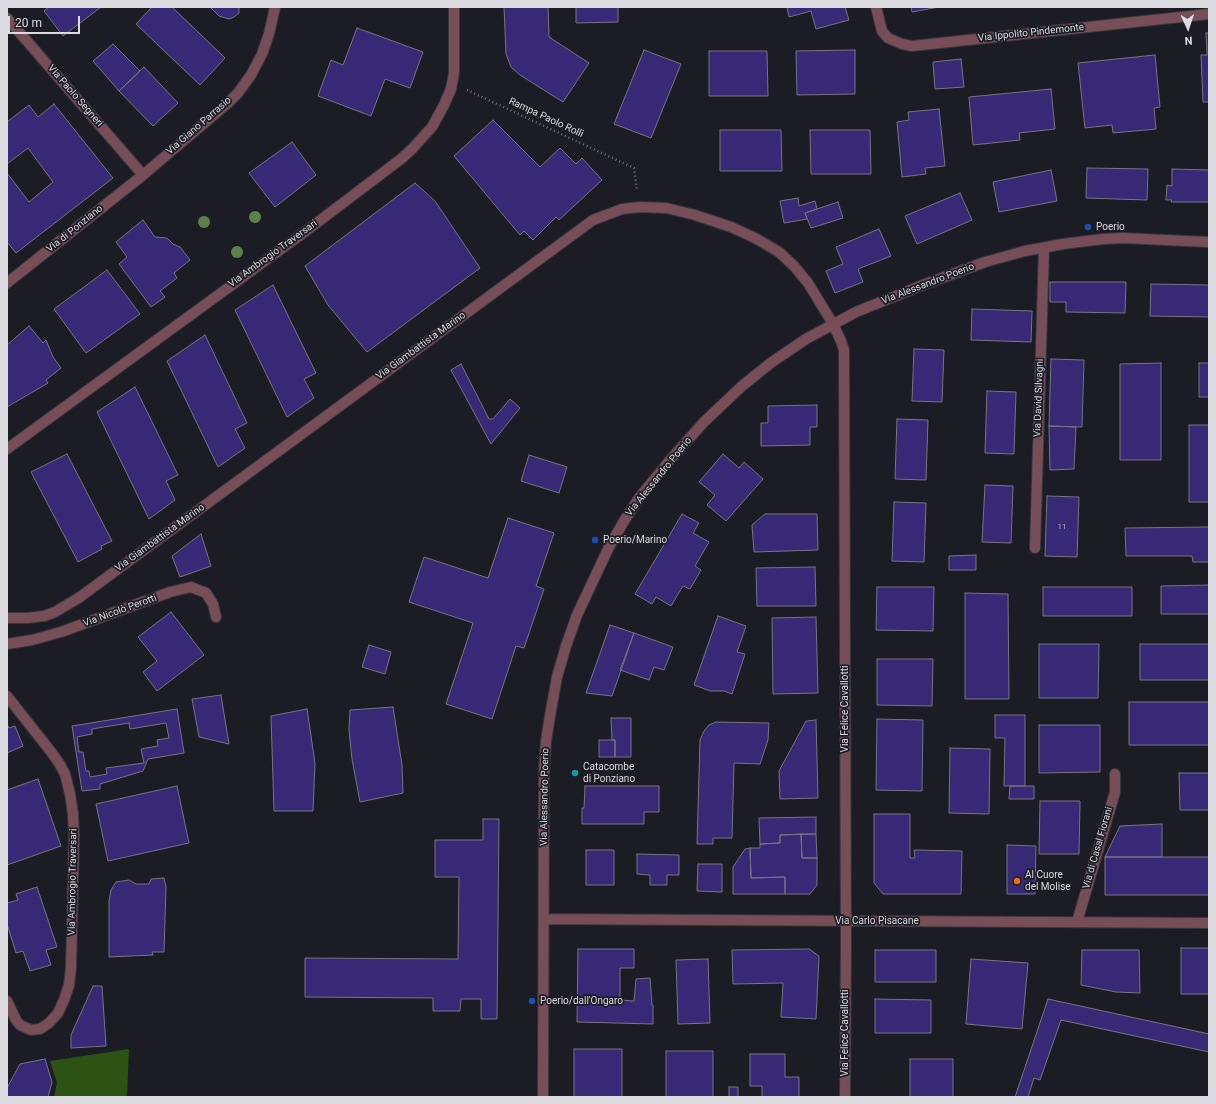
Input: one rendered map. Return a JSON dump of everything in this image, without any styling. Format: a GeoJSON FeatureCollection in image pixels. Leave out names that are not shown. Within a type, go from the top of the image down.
{"type":"FeatureCollection","features":[{"type":"Feature","properties":{"kind":"street","name":"Via Giano Parrasio"},"geometry":{"type":"LineString","coordinates":[[143,175],[238,93],[251,75],[262,54],[270,34],[275,7]]}},
{"type":"Feature","properties":{"kind":"street","name":"Via Ambrogio Traversari"},"geometry":{"type":"LineString","coordinates":[[7,449],[401,159],[423,138],[432,127],[444,105],[452,84],[454,63],[454,7]]}},
{"type":"Feature","properties":{"kind":"street","name":"Via Ippolito Pindemonte"},"geometry":{"type":"LineString","coordinates":[[876,7],[882,31],[888,38],[902,44],[912,46],[1209,14]]}},
{"type":"Feature","properties":{"kind":"street","name":"Via Paolo Segneri"},"geometry":{"type":"LineString","coordinates":[[7,18],[143,175]]}},
{"type":"Feature","properties":{"kind":"street","name":"Via di Ponziano"},"geometry":{"type":"LineString","coordinates":[[7,283],[143,175]]}},
{"type":"Feature","properties":{"kind":"street","name":"Via Giambattista Marino"},"geometry":{"type":"LineString","coordinates":[[7,618],[44,616],[55,612],[80,597],[593,220],[622,209],[640,207],[666,208],[695,215],[731,227],[755,238],[779,252],[794,266],[808,284],[833,324]]}},
{"type":"Feature","properties":{"kind":"street","name":"Via Alessandro Poerio"},"geometry":{"type":"LineString","coordinates":[[543,1097],[544,772],[546,741],[557,677],[577,615],[609,547],[624,520],[639,498],[704,422],[742,386],[772,362],[806,339],[856,312],[965,269],[1000,258],[1044,248],[1103,239],[1209,242]]}},
{"type":"Feature","properties":{"kind":"street","name":"Via David Silvagni"},"geometry":{"type":"LineString","coordinates":[[1035,548],[1044,248]]}},
{"type":"Feature","properties":{"kind":"street","name":"Via Felice Cavallotti"},"geometry":{"type":"LineString","coordinates":[[833,324],[844,350],[846,921],[845,1097]]}},
{"type":"Feature","properties":{"kind":"street","name":"Via Nicolò Perotti"},"geometry":{"type":"LineString","coordinates":[[7,644],[32,640],[61,632],[170,592],[191,588],[206,593],[213,604],[216,617]]}},
{"type":"Feature","properties":{"kind":"street","name":"Via Ambrogio Traversari"},"geometry":{"type":"LineString","coordinates":[[7,696],[59,763],[70,794],[74,837],[71,968],[69,985],[64,1000],[58,1013],[49,1023],[40,1029],[31,1030],[20,1025],[7,1001]]}},
{"type":"Feature","properties":{"kind":"street","name":"Via di Casal Fiorani"},"geometry":{"type":"LineString","coordinates":[[1077,922],[1115,792],[1115,774]]}},
{"type":"Feature","properties":{"kind":"street","name":"Via Carlo Pisacane"},"geometry":{"type":"LineString","coordinates":[[544,919],[1209,923]]}},
{"type":"Feature","properties":{"kind":"path","name":"Rampa Paolo Rolli"},"geometry":{"type":"LineString","coordinates":[[452,84],[634,168],[640,207]]}},
{"type":"Feature","properties":{"kind":"green space"},"geometry":{"type":"Polygon","coordinates":[[[129,1049],[127,1097],[54,1097],[57,1083],[50,1061],[129,1049]]]}},
{"type":"Feature","properties":{"kind":"building"},"geometry":{"type":"Polygon","coordinates":[[[49,7],[101,7],[63,36],[44,11],[49,7]]]}},
{"type":"Feature","properties":{"kind":"building"},"geometry":{"type":"Polygon","coordinates":[[[152,7],[172,7],[225,58],[200,85],[136,24],[152,7]]]}},
{"type":"Feature","properties":{"kind":"building"},"geometry":{"type":"Polygon","coordinates":[[[210,7],[239,7],[239,13],[229,19],[219,16],[210,7]]]}},
{"type":"Feature","properties":{"kind":"building"},"geometry":{"type":"Polygon","coordinates":[[[504,7],[548,7],[549,37],[589,63],[563,102],[520,75],[511,67],[506,54],[504,7]]]}},
{"type":"Feature","properties":{"kind":"building"},"geometry":{"type":"Polygon","coordinates":[[[576,7],[618,7],[618,22],[576,23],[576,7]]]}},
{"type":"Feature","properties":{"kind":"building"},"geometry":{"type":"Polygon","coordinates":[[[787,7],[845,7],[849,20],[816,29],[811,11],[789,17],[787,7]]]}},
{"type":"Feature","properties":{"kind":"building"},"geometry":{"type":"Polygon","coordinates":[[[911,7],[939,7],[912,12],[911,7]]]}},
{"type":"Feature","properties":{"kind":"building"},"geometry":{"type":"Polygon","coordinates":[[[357,28],[423,52],[410,88],[385,79],[371,116],[318,96],[331,60],[343,65],[357,28]]]}},
{"type":"Feature","properties":{"kind":"building"},"geometry":{"type":"Polygon","coordinates":[[[1206,33],[1209,33],[1209,102],[1203,102],[1201,55],[1207,55],[1206,33]]]}},
{"type":"Feature","properties":{"kind":"building"},"geometry":{"type":"Polygon","coordinates":[[[113,44],[140,71],[119,91],[93,61],[113,44]]]}},
{"type":"Feature","properties":{"kind":"building"},"geometry":{"type":"Polygon","coordinates":[[[644,50],[681,64],[651,138],[614,124],[644,50]]]}},
{"type":"Feature","properties":{"kind":"building"},"geometry":{"type":"Polygon","coordinates":[[[855,50],[855,94],[797,95],[796,51],[855,50]]]}},
{"type":"Feature","properties":{"kind":"building"},"geometry":{"type":"Polygon","coordinates":[[[709,51],[767,51],[768,96],[709,96],[709,51]]]}},
{"type":"Feature","properties":{"kind":"building"},"geometry":{"type":"Polygon","coordinates":[[[1155,55],[1160,107],[1154,108],[1156,129],[1113,133],[1112,125],[1085,128],[1078,63],[1155,55]]]}},
{"type":"Feature","properties":{"kind":"building"},"geometry":{"type":"Polygon","coordinates":[[[961,59],[964,87],[935,89],[933,62],[961,59]]]}},
{"type":"Feature","properties":{"kind":"building"},"geometry":{"type":"Polygon","coordinates":[[[144,67],[178,103],[153,126],[119,91],[144,67]]]}},
{"type":"Feature","properties":{"kind":"building"},"geometry":{"type":"Polygon","coordinates":[[[1051,89],[1055,129],[1019,133],[1020,140],[973,145],[969,97],[1051,89]]]}},
{"type":"Feature","properties":{"kind":"building"},"geometry":{"type":"Polygon","coordinates":[[[54,104],[113,178],[16,253],[7,242],[7,173],[29,202],[53,182],[28,148],[7,164],[7,122],[29,105],[38,117],[54,104]]]}},
{"type":"Feature","properties":{"kind":"building"},"geometry":{"type":"Polygon","coordinates":[[[939,109],[945,166],[925,168],[926,174],[902,177],[897,122],[909,120],[908,112],[939,109]]]}},
{"type":"Feature","properties":{"kind":"building"},"geometry":{"type":"Polygon","coordinates":[[[493,120],[540,167],[560,148],[576,164],[582,158],[602,180],[559,220],[556,217],[533,240],[524,231],[520,235],[454,156],[493,120]]]}},
{"type":"Feature","properties":{"kind":"building"},"geometry":{"type":"Polygon","coordinates":[[[720,130],[781,130],[782,171],[720,171],[720,130]]]}},
{"type":"Feature","properties":{"kind":"building"},"geometry":{"type":"Polygon","coordinates":[[[810,130],[870,130],[871,174],[811,174],[810,130]]]}},
{"type":"Feature","properties":{"kind":"building"},"geometry":{"type":"Polygon","coordinates":[[[292,142],[316,175],[275,207],[249,173],[292,142]]]}},
{"type":"Feature","properties":{"kind":"building"},"geometry":{"type":"Polygon","coordinates":[[[1087,168],[1148,169],[1147,200],[1086,198],[1087,168]]]}},
{"type":"Feature","properties":{"kind":"building"},"geometry":{"type":"Polygon","coordinates":[[[1172,169],[1209,170],[1209,202],[1171,202],[1172,200],[1166,200],[1167,185],[1172,186],[1172,169]]]}},
{"type":"Feature","properties":{"kind":"building"},"geometry":{"type":"Polygon","coordinates":[[[1051,170],[1057,201],[999,212],[993,182],[1051,170]]]}},
{"type":"Feature","properties":{"kind":"building"},"geometry":{"type":"Polygon","coordinates":[[[415,183],[435,201],[480,268],[367,352],[328,305],[305,266],[415,183]]]}},
{"type":"Feature","properties":{"kind":"building"},"geometry":{"type":"Polygon","coordinates":[[[960,193],[972,220],[917,244],[905,216],[960,193]]]}},
{"type":"Feature","properties":{"kind":"building"},"geometry":{"type":"Polygon","coordinates":[[[798,198],[799,206],[815,201],[817,209],[805,213],[807,219],[784,223],[780,201],[798,198]]]}},
{"type":"Feature","properties":{"kind":"building"},"geometry":{"type":"Polygon","coordinates":[[[838,202],[843,218],[811,228],[805,213],[838,202]]]}},
{"type":"Feature","properties":{"kind":"building"},"geometry":{"type":"Polygon","coordinates":[[[143,220],[155,237],[167,238],[173,244],[180,247],[190,260],[174,273],[177,278],[160,291],[165,297],[151,307],[119,264],[127,257],[116,242],[143,220]]]}},
{"type":"Feature","properties":{"kind":"building"},"geometry":{"type":"Polygon","coordinates":[[[879,229],[891,256],[858,269],[863,282],[835,293],[826,271],[843,264],[836,247],[879,229]]]}},
{"type":"Feature","properties":{"kind":"building"},"geometry":{"type":"Polygon","coordinates":[[[107,270],[140,314],[86,353],[54,309],[107,270]]]}},
{"type":"Feature","properties":{"kind":"building"},"geometry":{"type":"Polygon","coordinates":[[[1050,282],[1126,282],[1125,313],[1066,312],[1066,302],[1050,302],[1050,282]]]}},
{"type":"Feature","properties":{"kind":"building"},"geometry":{"type":"Polygon","coordinates":[[[1151,284],[1209,285],[1209,317],[1150,316],[1151,284]]]}},
{"type":"Feature","properties":{"kind":"building"},"geometry":{"type":"Polygon","coordinates":[[[273,285],[316,373],[304,379],[314,398],[287,417],[235,310],[273,285]]]}},
{"type":"Feature","properties":{"kind":"building"},"geometry":{"type":"Polygon","coordinates":[[[972,309],[1032,311],[1031,342],[971,340],[972,309]]]}},
{"type":"Feature","properties":{"kind":"building"},"geometry":{"type":"Polygon","coordinates":[[[29,326],[43,343],[46,340],[53,357],[61,368],[46,380],[48,383],[7,407],[7,345],[29,326]]]}},
{"type":"Feature","properties":{"kind":"building"},"geometry":{"type":"Polygon","coordinates":[[[205,335],[247,423],[235,429],[245,448],[218,467],[167,361],[205,335]]]}},
{"type":"Feature","properties":{"kind":"building"},"geometry":{"type":"Polygon","coordinates":[[[914,349],[944,350],[942,402],[912,401],[914,349]]]}},
{"type":"Feature","properties":{"kind":"building"},"geometry":{"type":"Polygon","coordinates":[[[1051,359],[1084,360],[1082,427],[1049,426],[1051,359]]]}},
{"type":"Feature","properties":{"kind":"building"},"geometry":{"type":"Polygon","coordinates":[[[1161,363],[1161,460],[1120,460],[1120,364],[1161,363]]]}},
{"type":"Feature","properties":{"kind":"building"},"geometry":{"type":"Polygon","coordinates":[[[1199,363],[1209,363],[1209,397],[1199,397],[1199,363]]]}},
{"type":"Feature","properties":{"kind":"building"},"geometry":{"type":"Polygon","coordinates":[[[461,364],[489,419],[493,419],[510,399],[520,408],[491,444],[451,370],[461,364]]]}},
{"type":"Feature","properties":{"kind":"building"},"geometry":{"type":"Polygon","coordinates":[[[135,387],[178,475],[166,481],[175,500],[149,519],[97,412],[135,387]]]}},
{"type":"Feature","properties":{"kind":"building"},"geometry":{"type":"Polygon","coordinates":[[[987,391],[1016,392],[1014,454],[985,453],[987,391]]]}},
{"type":"Feature","properties":{"kind":"building"},"geometry":{"type":"Polygon","coordinates":[[[817,405],[817,427],[810,427],[810,445],[761,446],[761,423],[768,423],[768,406],[817,405]]]}},
{"type":"Feature","properties":{"kind":"building"},"geometry":{"type":"Polygon","coordinates":[[[897,419],[928,420],[926,480],[895,479],[897,419]]]}},
{"type":"Feature","properties":{"kind":"building"},"geometry":{"type":"Polygon","coordinates":[[[1189,425],[1209,425],[1209,502],[1189,502],[1189,425]]]}},
{"type":"Feature","properties":{"kind":"building"},"geometry":{"type":"Polygon","coordinates":[[[1049,426],[1076,427],[1074,469],[1050,470],[1049,426]]]}},
{"type":"Feature","properties":{"kind":"building"},"geometry":{"type":"Polygon","coordinates":[[[67,454],[112,541],[101,546],[102,549],[78,562],[31,472],[67,454]]]}},
{"type":"Feature","properties":{"kind":"building"},"geometry":{"type":"Polygon","coordinates":[[[723,454],[739,468],[744,462],[763,479],[726,521],[707,505],[715,495],[699,482],[723,454]]]}},
{"type":"Feature","properties":{"kind":"building"},"geometry":{"type":"Polygon","coordinates":[[[529,455],[567,467],[559,493],[521,481],[529,455]]]}},
{"type":"Feature","properties":{"kind":"building"},"geometry":{"type":"Polygon","coordinates":[[[985,485],[1013,486],[1011,543],[982,542],[985,485]]]}},
{"type":"Feature","properties":{"kind":"building"},"geometry":{"type":"Polygon","coordinates":[[[1047,496],[1079,497],[1077,557],[1045,556],[1047,496]]]}},
{"type":"Feature","properties":{"kind":"building"},"geometry":{"type":"Polygon","coordinates":[[[894,502],[926,503],[924,562],[892,561],[894,502]]]}},
{"type":"Feature","properties":{"kind":"building"},"geometry":{"type":"Polygon","coordinates":[[[682,514],[699,523],[693,533],[709,542],[695,566],[701,570],[690,589],[683,586],[671,606],[656,597],[652,604],[635,594],[682,514]]]}},
{"type":"Feature","properties":{"kind":"building"},"geometry":{"type":"Polygon","coordinates":[[[765,514],[817,514],[818,550],[754,552],[752,525],[765,514]]]}},
{"type":"Feature","properties":{"kind":"building"},"geometry":{"type":"Polygon","coordinates":[[[508,518],[554,533],[536,586],[544,589],[524,648],[516,646],[492,719],[446,704],[473,623],[409,602],[424,557],[488,578],[508,518]]]}},
{"type":"Feature","properties":{"kind":"building"},"geometry":{"type":"Polygon","coordinates":[[[1209,527],[1209,562],[1193,562],[1192,556],[1126,556],[1125,528],[1209,527]]]}},
{"type":"Feature","properties":{"kind":"building"},"geometry":{"type":"Polygon","coordinates":[[[201,534],[211,566],[180,577],[172,556],[201,534]]]}},
{"type":"Feature","properties":{"kind":"building"},"geometry":{"type":"Polygon","coordinates":[[[976,555],[976,570],[949,570],[949,556],[976,555]]]}},
{"type":"Feature","properties":{"kind":"building"},"geometry":{"type":"Polygon","coordinates":[[[815,567],[816,606],[757,606],[756,568],[815,567]]]}},
{"type":"Feature","properties":{"kind":"building"},"geometry":{"type":"Polygon","coordinates":[[[1209,585],[1209,614],[1161,614],[1161,586],[1209,585]]]}},
{"type":"Feature","properties":{"kind":"building"},"geometry":{"type":"Polygon","coordinates":[[[877,587],[934,587],[933,631],[876,630],[877,587]]]}},
{"type":"Feature","properties":{"kind":"building"},"geometry":{"type":"Polygon","coordinates":[[[1043,587],[1132,587],[1132,616],[1043,616],[1043,587]]]}},
{"type":"Feature","properties":{"kind":"building"},"geometry":{"type":"Polygon","coordinates":[[[965,593],[1008,594],[1009,699],[965,699],[965,593]]]}},
{"type":"Feature","properties":{"kind":"building"},"geometry":{"type":"Polygon","coordinates":[[[171,612],[204,655],[157,691],[143,672],[157,661],[138,637],[171,612]]]}},
{"type":"Feature","properties":{"kind":"building"},"geometry":{"type":"Polygon","coordinates":[[[718,616],[746,626],[737,652],[745,654],[732,694],[724,691],[710,691],[694,685],[718,616]]]}},
{"type":"Feature","properties":{"kind":"building"},"geometry":{"type":"Polygon","coordinates":[[[816,617],[818,693],[773,694],[772,618],[816,617]]]}},
{"type":"Feature","properties":{"kind":"building"},"geometry":{"type":"Polygon","coordinates":[[[610,625],[634,633],[612,696],[586,693],[610,625]]]}},
{"type":"Feature","properties":{"kind":"building"},"geometry":{"type":"Polygon","coordinates":[[[634,633],[673,647],[664,670],[654,667],[649,680],[620,670],[634,633]]]}},
{"type":"Feature","properties":{"kind":"building"},"geometry":{"type":"Polygon","coordinates":[[[1039,644],[1099,644],[1098,698],[1039,698],[1039,644]]]}},
{"type":"Feature","properties":{"kind":"building"},"geometry":{"type":"Polygon","coordinates":[[[1140,644],[1209,644],[1209,680],[1140,680],[1140,644]]]}},
{"type":"Feature","properties":{"kind":"building"},"geometry":{"type":"Polygon","coordinates":[[[369,645],[391,652],[385,674],[362,667],[369,645]]]}},
{"type":"Feature","properties":{"kind":"building"},"geometry":{"type":"Polygon","coordinates":[[[877,659],[933,659],[932,706],[877,705],[877,659]]]}},
{"type":"Feature","properties":{"kind":"building"},"geometry":{"type":"Polygon","coordinates":[[[221,695],[229,744],[199,737],[192,699],[221,695]]]}},
{"type":"Feature","properties":{"kind":"building"},"geometry":{"type":"Polygon","coordinates":[[[1129,702],[1209,702],[1209,745],[1129,745],[1129,702]]]}},
{"type":"Feature","properties":{"kind":"building"},"geometry":{"type":"Polygon","coordinates":[[[393,707],[402,765],[403,793],[360,802],[352,759],[349,730],[350,710],[393,707]]]}},
{"type":"Feature","properties":{"kind":"building"},"geometry":{"type":"Polygon","coordinates":[[[177,709],[184,753],[148,759],[143,771],[100,784],[100,789],[82,791],[72,726],[177,709]]]}},
{"type":"Feature","properties":{"kind":"building"},"geometry":{"type":"Polygon","coordinates":[[[307,709],[315,763],[313,811],[274,811],[271,716],[307,709]]]}},
{"type":"Feature","properties":{"kind":"building"},"geometry":{"type":"Polygon","coordinates":[[[995,715],[1025,715],[1025,786],[1004,786],[1005,738],[995,738],[995,715]]]}},
{"type":"Feature","properties":{"kind":"building"},"geometry":{"type":"Polygon","coordinates":[[[611,718],[631,718],[631,757],[615,757],[615,740],[612,740],[611,718]]]}},
{"type":"Feature","properties":{"kind":"building"},"geometry":{"type":"Polygon","coordinates":[[[877,719],[923,720],[922,791],[876,790],[877,719]]]}},
{"type":"Feature","properties":{"kind":"building"},"geometry":{"type":"Polygon","coordinates":[[[816,720],[818,798],[780,799],[779,771],[806,721],[816,720]]]}},
{"type":"Feature","properties":{"kind":"building"},"geometry":{"type":"Polygon","coordinates":[[[716,722],[769,723],[768,740],[760,764],[734,763],[732,838],[713,838],[713,844],[697,844],[700,740],[704,731],[709,725],[716,722]]]}},
{"type":"Feature","properties":{"kind":"building"},"geometry":{"type":"Polygon","coordinates":[[[129,723],[130,729],[166,723],[169,738],[157,740],[158,746],[141,749],[144,763],[106,768],[107,774],[90,777],[89,771],[86,771],[83,752],[79,752],[77,737],[92,734],[92,729],[129,723]]]}},
{"type":"Feature","properties":{"kind":"building"},"geometry":{"type":"Polygon","coordinates":[[[7,724],[9,728],[15,726],[23,746],[7,753],[7,724]]]}},
{"type":"Feature","properties":{"kind":"building"},"geometry":{"type":"Polygon","coordinates":[[[1039,725],[1100,725],[1100,772],[1039,773],[1039,725]]]}},
{"type":"Feature","properties":{"kind":"building"},"geometry":{"type":"Polygon","coordinates":[[[599,740],[615,740],[615,757],[599,757],[599,740]]]}},
{"type":"Feature","properties":{"kind":"building"},"geometry":{"type":"Polygon","coordinates":[[[950,748],[990,749],[989,814],[949,813],[950,748]]]}},
{"type":"Feature","properties":{"kind":"building"},"geometry":{"type":"Polygon","coordinates":[[[1179,773],[1209,773],[1209,810],[1180,810],[1179,773]]]}},
{"type":"Feature","properties":{"kind":"building"},"geometry":{"type":"Polygon","coordinates":[[[38,779],[61,846],[7,865],[7,790],[38,779]]]}},
{"type":"Feature","properties":{"kind":"building"},"geometry":{"type":"Polygon","coordinates":[[[177,786],[189,843],[108,861],[96,804],[177,786]]]}},
{"type":"Feature","properties":{"kind":"building"},"geometry":{"type":"Polygon","coordinates":[[[585,786],[659,786],[659,812],[644,812],[644,824],[582,824],[582,808],[584,808],[585,786]]]}},
{"type":"Feature","properties":{"kind":"building"},"geometry":{"type":"Polygon","coordinates":[[[1010,786],[1034,786],[1034,799],[1009,799],[1010,786]]]}},
{"type":"Feature","properties":{"kind":"building"},"geometry":{"type":"Polygon","coordinates":[[[1040,801],[1080,801],[1079,854],[1039,854],[1040,801]]]}},
{"type":"Feature","properties":{"kind":"building"},"geometry":{"type":"Polygon","coordinates":[[[874,814],[910,814],[910,858],[915,858],[914,850],[962,851],[961,894],[883,894],[874,883],[874,814]]]}},
{"type":"Feature","properties":{"kind":"building"},"geometry":{"type":"Polygon","coordinates":[[[816,817],[816,834],[780,835],[780,843],[760,844],[759,818],[816,817]]]}},
{"type":"Feature","properties":{"kind":"building"},"geometry":{"type":"Polygon","coordinates":[[[483,819],[499,819],[497,1019],[481,1019],[481,999],[461,999],[460,1011],[433,1011],[433,998],[305,997],[305,958],[458,959],[459,877],[435,877],[435,840],[483,840],[483,819]]]}},
{"type":"Feature","properties":{"kind":"building"},"geometry":{"type":"Polygon","coordinates":[[[1162,824],[1162,857],[1105,857],[1120,826],[1162,824]]]}},
{"type":"Feature","properties":{"kind":"building"},"geometry":{"type":"Polygon","coordinates":[[[801,834],[802,858],[817,858],[817,885],[810,894],[785,894],[785,877],[751,878],[750,848],[760,848],[760,844],[780,843],[780,835],[801,834]]]}},
{"type":"Feature","properties":{"kind":"building"},"geometry":{"type":"Polygon","coordinates":[[[801,834],[816,834],[817,858],[802,858],[801,834]]]}},
{"type":"Feature","properties":{"kind":"building"},"geometry":{"type":"Polygon","coordinates":[[[1007,845],[1036,846],[1035,894],[1007,894],[1007,845]]]}},
{"type":"Feature","properties":{"kind":"building"},"geometry":{"type":"Polygon","coordinates":[[[750,848],[751,878],[785,877],[785,894],[733,894],[733,867],[745,849],[750,848]]]}},
{"type":"Feature","properties":{"kind":"building"},"geometry":{"type":"Polygon","coordinates":[[[586,850],[614,850],[614,885],[586,885],[586,850]]]}},
{"type":"Feature","properties":{"kind":"building"},"geometry":{"type":"Polygon","coordinates":[[[637,854],[679,855],[679,875],[667,875],[667,885],[650,885],[650,875],[637,874],[637,854]]]}},
{"type":"Feature","properties":{"kind":"building"},"geometry":{"type":"Polygon","coordinates":[[[1105,857],[1209,857],[1209,895],[1105,895],[1105,857]]]}},
{"type":"Feature","properties":{"kind":"building"},"geometry":{"type":"Polygon","coordinates":[[[698,864],[722,864],[722,892],[697,891],[698,864]]]}},
{"type":"Feature","properties":{"kind":"building"},"geometry":{"type":"Polygon","coordinates":[[[164,878],[166,887],[164,952],[152,952],[153,955],[109,957],[109,901],[111,890],[116,882],[129,880],[136,884],[149,884],[151,879],[164,878]]]}},
{"type":"Feature","properties":{"kind":"building"},"geometry":{"type":"Polygon","coordinates":[[[37,887],[57,947],[46,950],[51,965],[30,971],[23,951],[16,953],[7,924],[7,903],[18,900],[16,894],[37,887]]]}},
{"type":"Feature","properties":{"kind":"building"},"geometry":{"type":"Polygon","coordinates":[[[1181,948],[1209,948],[1209,994],[1181,994],[1181,948]]]}},
{"type":"Feature","properties":{"kind":"building"},"geometry":{"type":"Polygon","coordinates":[[[578,949],[634,949],[634,968],[620,968],[620,1000],[634,1001],[636,979],[650,978],[653,1005],[653,1024],[577,1022],[578,949]]]}},
{"type":"Feature","properties":{"kind":"building"},"geometry":{"type":"Polygon","coordinates":[[[809,949],[819,956],[816,1019],[781,1017],[783,983],[733,984],[732,950],[809,949]]]}},
{"type":"Feature","properties":{"kind":"building"},"geometry":{"type":"Polygon","coordinates":[[[875,950],[936,950],[936,982],[875,982],[875,950]]]}},
{"type":"Feature","properties":{"kind":"building"},"geometry":{"type":"Polygon","coordinates":[[[1082,950],[1139,950],[1140,993],[1116,992],[1081,985],[1082,950]]]}},
{"type":"Feature","properties":{"kind":"building"},"geometry":{"type":"Polygon","coordinates":[[[708,959],[710,1023],[678,1024],[676,960],[708,959]]]}},
{"type":"Feature","properties":{"kind":"building"},"geometry":{"type":"Polygon","coordinates":[[[971,959],[1028,963],[1022,1029],[966,1024],[971,959]]]}},
{"type":"Feature","properties":{"kind":"building"},"geometry":{"type":"Polygon","coordinates":[[[93,986],[102,986],[106,1046],[71,1048],[71,1035],[93,986]]]}},
{"type":"Feature","properties":{"kind":"building"},"geometry":{"type":"Polygon","coordinates":[[[875,999],[931,1000],[931,1033],[875,1033],[875,999]]]}},
{"type":"Feature","properties":{"kind":"building"},"geometry":{"type":"Polygon","coordinates":[[[1048,999],[1209,1034],[1209,1052],[1061,1020],[1040,1080],[1034,1078],[1028,1097],[1015,1097],[1048,999]]]}},
{"type":"Feature","properties":{"kind":"building"},"geometry":{"type":"Polygon","coordinates":[[[574,1049],[622,1049],[622,1097],[574,1097],[574,1049]]]}},
{"type":"Feature","properties":{"kind":"building"},"geometry":{"type":"Polygon","coordinates":[[[666,1051],[713,1051],[713,1097],[666,1097],[666,1051]]]}},
{"type":"Feature","properties":{"kind":"building"},"geometry":{"type":"Polygon","coordinates":[[[750,1054],[785,1054],[785,1077],[799,1077],[799,1097],[762,1097],[762,1086],[750,1086],[750,1054]]]}},
{"type":"Feature","properties":{"kind":"building"},"geometry":{"type":"Polygon","coordinates":[[[45,1059],[52,1082],[48,1097],[7,1097],[7,1088],[20,1064],[45,1059]]]}},
{"type":"Feature","properties":{"kind":"building"},"geometry":{"type":"Polygon","coordinates":[[[910,1059],[953,1059],[953,1097],[910,1097],[910,1059]]]}},
{"type":"Feature","properties":{"kind":"building"},"geometry":{"type":"Polygon","coordinates":[[[729,1087],[738,1087],[738,1097],[729,1097],[729,1087]]]}},
{"type":"Feature","properties":{"kind":"place","name":"Poerio"},"geometry":{"type":"Point","coordinates":[1088,227]}},
{"type":"Feature","properties":{"kind":"place","name":"Poerio/Marino"},"geometry":{"type":"Point","coordinates":[595,540]}},
{"type":"Feature","properties":{"kind":"place","name":"Catacombe di Ponziano"},"geometry":{"type":"Point","coordinates":[575,773]}},
{"type":"Feature","properties":{"kind":"place","name":"Al Cuore del Molise"},"geometry":{"type":"Point","coordinates":[1017,881]}},
{"type":"Feature","properties":{"kind":"place","name":"Poerio/dall'Ongaro"},"geometry":{"type":"Point","coordinates":[532,1001]}}]}
